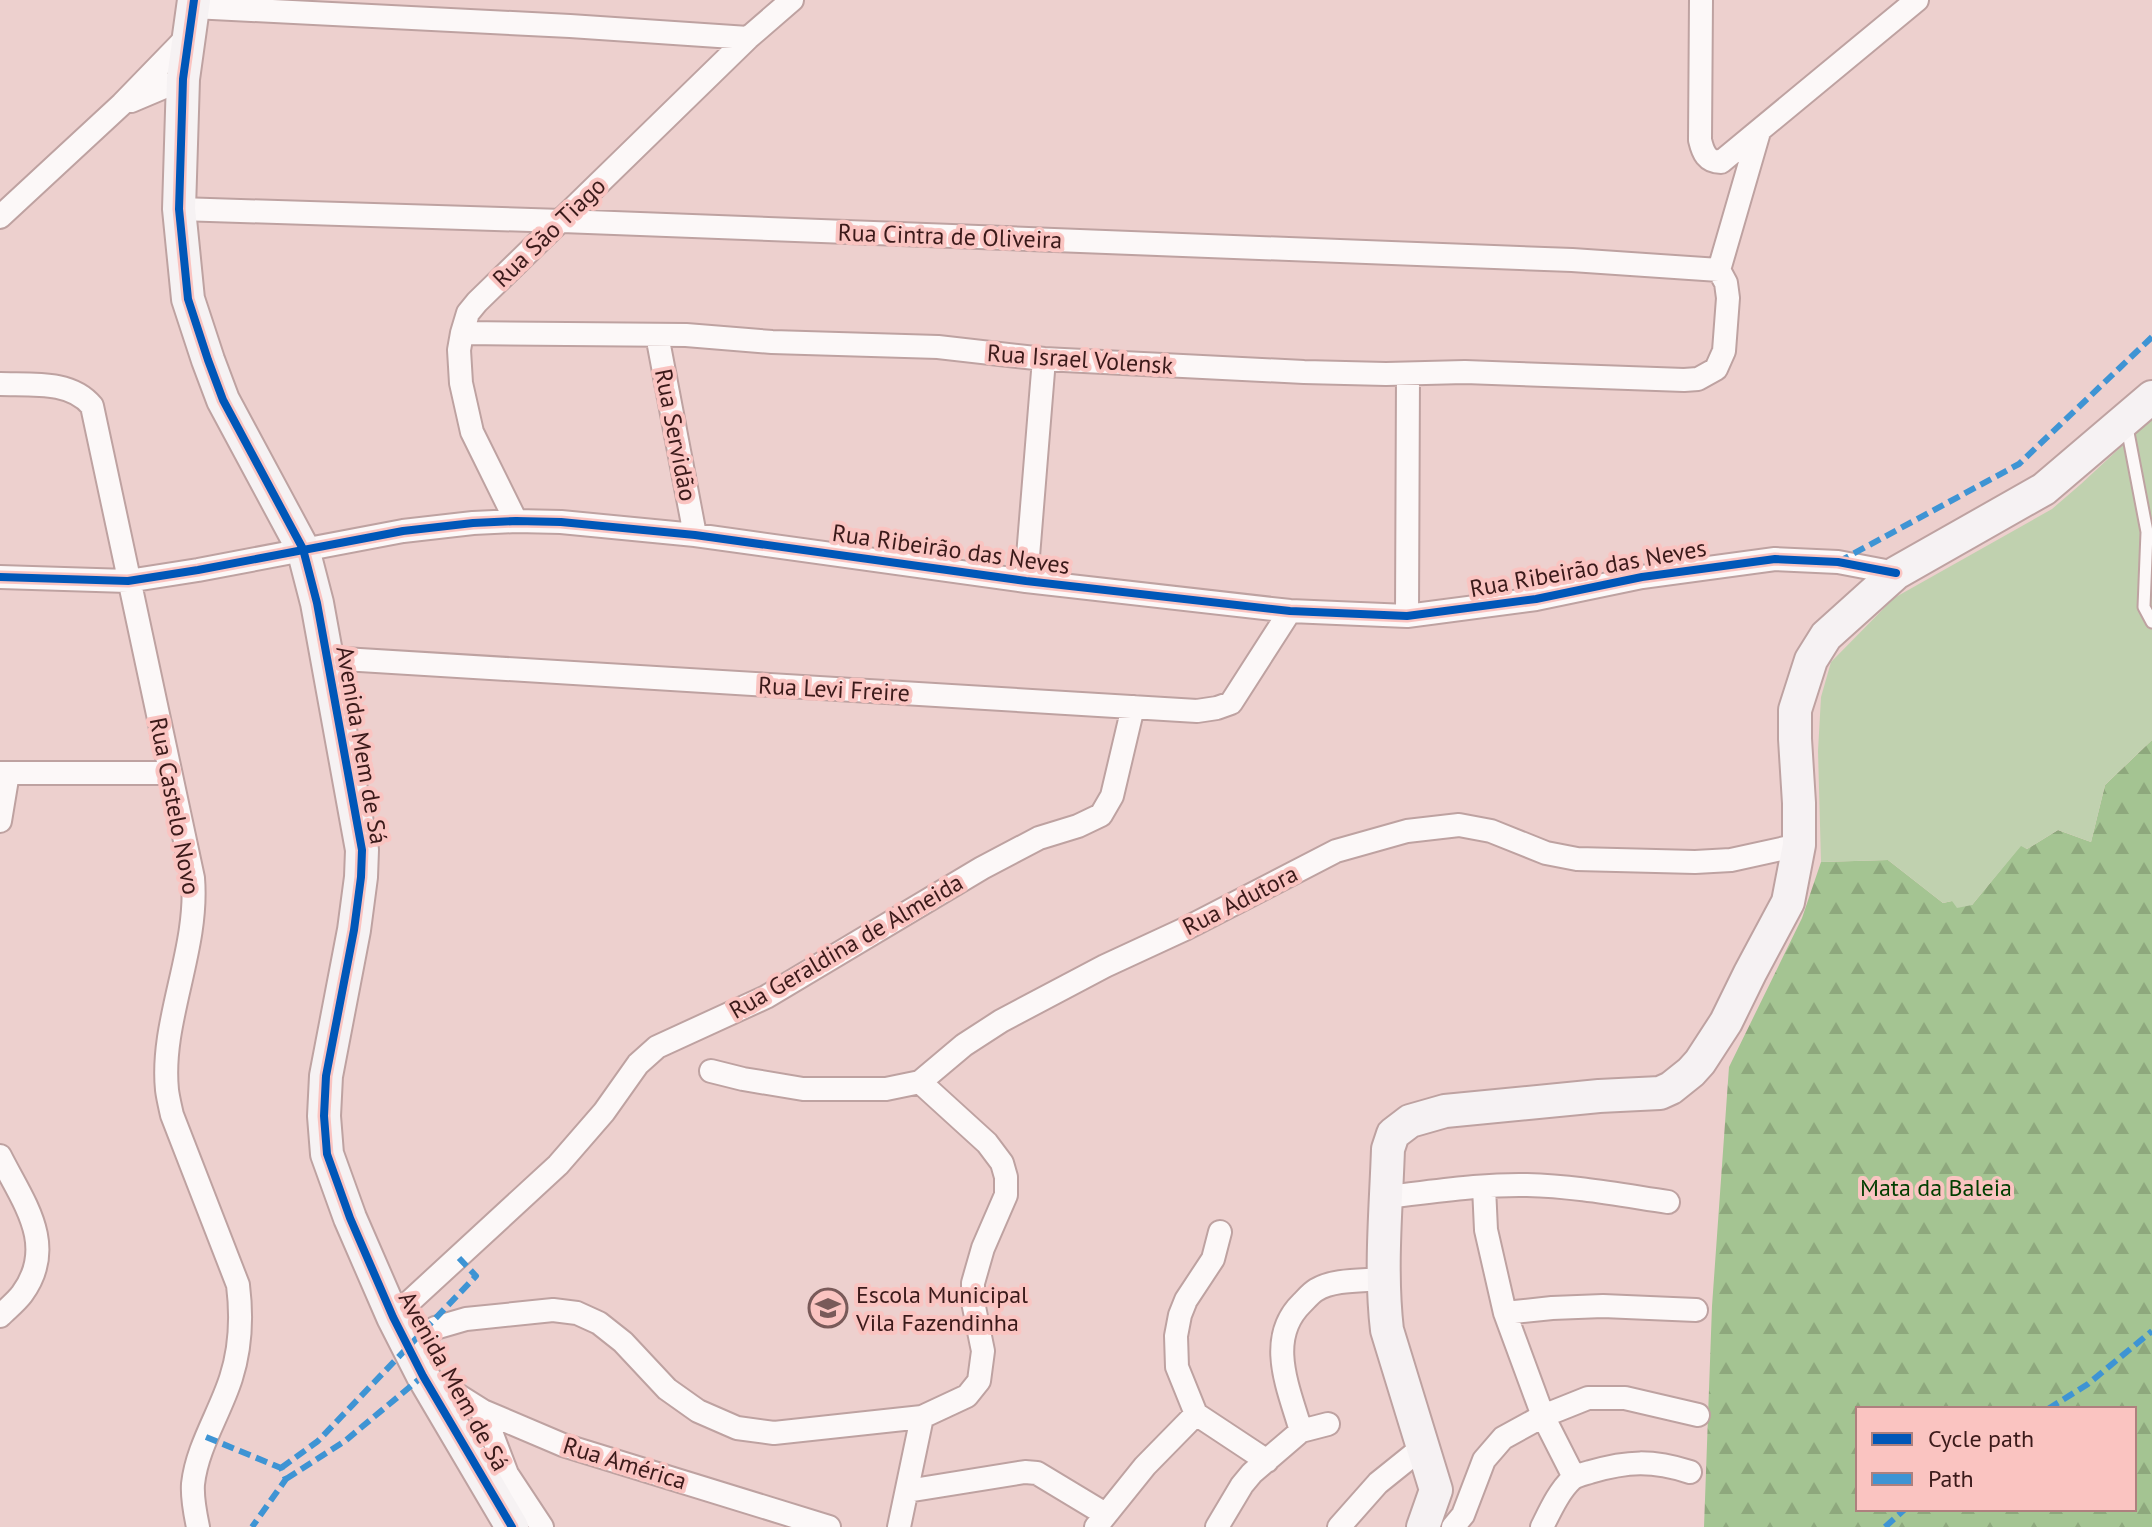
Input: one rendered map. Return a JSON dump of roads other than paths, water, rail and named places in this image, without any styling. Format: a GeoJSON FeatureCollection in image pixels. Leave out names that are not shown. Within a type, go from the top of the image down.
{"type":"FeatureCollection","features":[{"type":"Feature","properties":{"kind":"street","name":"Rua São Tiago"},"geometry":{"type":"LineString","coordinates":[[516,521],[472,432],[461,383],[459,350],[468,313],[748,38],[792,0]]}},
{"type":"Feature","properties":{"kind":"street"},"geometry":{"type":"LineString","coordinates":[[1701,0],[1700,140],[1709,160],[1721,162],[1908,3]]}},
{"type":"Feature","properties":{"kind":"street"},"geometry":{"type":"LineString","coordinates":[[0,217],[122,104],[192,14],[570,26],[748,38]]}},
{"type":"Feature","properties":{"kind":"street","name":"Avenida Mem de Sá"},"geometry":{"type":"LineString","coordinates":[[192,14],[183,79],[179,209],[188,299],[223,400],[303,549],[317,603],[362,850],[354,930],[326,1076],[324,1116],[327,1154],[350,1218],[393,1317],[427,1382],[512,1527]]}},
{"type":"Feature","properties":{"kind":"street"},"geometry":{"type":"LineString","coordinates":[[122,104],[183,79]]}},
{"type":"Feature","properties":{"kind":"street"},"geometry":{"type":"LineString","coordinates":[[1719,270],[1759,132]]}},
{"type":"Feature","properties":{"kind":"street","name":"Rua Cintra de Oliveira"},"geometry":{"type":"LineString","coordinates":[[179,209],[1572,260],[1719,270]]}},
{"type":"Feature","properties":{"kind":"street","name":"Rua Israel Volensk"},"geometry":{"type":"LineString","coordinates":[[462,333],[686,335],[772,342],[938,347],[1044,359],[1304,372],[1465,372],[1698,379],[1716,369],[1724,351],[1728,298],[1726,283],[1719,270]]}},
{"type":"Feature","properties":{"kind":"street","name":"Rua Servidão"},"geometry":{"type":"LineString","coordinates":[[657,335],[695,535]]}},
{"type":"Feature","properties":{"kind":"street"},"geometry":{"type":"LineString","coordinates":[[1026,581],[1044,359]]}},
{"type":"Feature","properties":{"kind":"street"},"geometry":{"type":"LineString","coordinates":[[1407,616],[1408,374]]}},
{"type":"Feature","properties":{"kind":"street","name":"Rua Castelo Novo"},"geometry":{"type":"LineString","coordinates":[[0,384],[47,386],[72,391],[92,406],[193,878],[195,900],[191,933],[169,1049],[167,1088],[172,1115],[238,1285],[241,1313],[240,1336],[231,1377],[206,1437],[193,1481],[198,1527]]}},
{"type":"Feature","properties":{"kind":"street"},"geometry":{"type":"LineString","coordinates":[[1423,1527],[1436,1490],[1387,1330],[1383,1279],[1388,1149],[1393,1134],[1410,1121],[1445,1111],[1660,1093],[1691,1072],[1726,1022],[1788,902],[1799,845],[1795,710],[1811,660],[1826,636],[1896,573],[2044,489],[2152,397]]}},
{"type":"Feature","properties":{"kind":"street","name":"Rua Ribeirão das Neves"},"geometry":{"type":"LineString","coordinates":[[0,577],[128,581],[403,531],[516,521],[561,522],[695,535],[1026,581],[1290,611],[1407,616],[1536,599],[1642,577],[1775,559],[1838,562],[1896,573]]}},
{"type":"Feature","properties":{"kind":"street","name":"Rua Levi Freire"},"geometry":{"type":"LineString","coordinates":[[327,658],[1197,711],[1231,703],[1290,611]]}},
{"type":"Feature","properties":{"kind":"street","name":"Rua Geraldina de Almeida"},"geometry":{"type":"LineString","coordinates":[[393,1317],[558,1165],[604,1112],[638,1064],[657,1047],[766,997],[982,868],[1039,838],[1101,815],[1112,796],[1133,707]]}},
{"type":"Feature","properties":{"kind":"street"},"geometry":{"type":"LineString","coordinates":[[0,821],[4,773],[170,773]]}},
{"type":"Feature","properties":{"kind":"street","name":"Rua Adutora"},"geometry":{"type":"LineString","coordinates":[[711,1071],[803,1089],[886,1089],[920,1082],[964,1045],[1001,1021],[1105,966],[1185,929],[1336,851],[1407,831],[1459,825],[1491,831],[1546,853],[1577,859],[1731,860],[1799,845]]}},
{"type":"Feature","properties":{"kind":"street"},"geometry":{"type":"LineString","coordinates":[[411,1350],[435,1328],[466,1319],[553,1310],[577,1313],[599,1323],[623,1342],[667,1389],[698,1411],[737,1428],[774,1433],[922,1417],[967,1396],[979,1381],[983,1351],[973,1302],[973,1283],[983,1248],[1006,1195],[1006,1177],[1002,1163],[987,1143],[920,1082]]}},
{"type":"Feature","properties":{"kind":"street"},"geometry":{"type":"LineString","coordinates":[[0,1156],[36,1226],[39,1253],[36,1270],[22,1295],[0,1316]]}},
{"type":"Feature","properties":{"kind":"street"},"geometry":{"type":"LineString","coordinates":[[1386,1197],[1527,1185],[1668,1202]]}},
{"type":"Feature","properties":{"kind":"street"},"geometry":{"type":"LineString","coordinates":[[1484,1187],[1486,1230],[1505,1313],[1543,1416],[1574,1477]]}},
{"type":"Feature","properties":{"kind":"street"},"geometry":{"type":"LineString","coordinates":[[1220,1232],[1213,1259],[1186,1300],[1180,1315],[1176,1336],[1177,1367],[1196,1414],[1267,1461]]}},
{"type":"Feature","properties":{"kind":"street"},"geometry":{"type":"LineString","coordinates":[[1301,1431],[1285,1376],[1281,1342],[1292,1313],[1316,1290],[1337,1284],[1383,1279]]}},
{"type":"Feature","properties":{"kind":"street"},"geometry":{"type":"LineString","coordinates":[[1505,1313],[1603,1306],[1696,1310]]}},
{"type":"Feature","properties":{"kind":"street","name":"Rua América"},"geometry":{"type":"LineString","coordinates":[[427,1382],[448,1389],[483,1411],[563,1445],[829,1527]]}},
{"type":"Feature","properties":{"kind":"street"},"geometry":{"type":"LineString","coordinates":[[1453,1527],[1463,1515],[1484,1460],[1503,1438],[1543,1416],[1588,1398],[1625,1398],[1698,1415]]}},
{"type":"Feature","properties":{"kind":"street"},"geometry":{"type":"LineString","coordinates":[[483,1411],[507,1474],[542,1527]]}},
{"type":"Feature","properties":{"kind":"street"},"geometry":{"type":"LineString","coordinates":[[907,1491],[1025,1472],[1037,1473],[1101,1520],[1145,1466],[1196,1414]]}},
{"type":"Feature","properties":{"kind":"street"},"geometry":{"type":"LineString","coordinates":[[899,1527],[922,1417]]}},
{"type":"Feature","properties":{"kind":"street"},"geometry":{"type":"LineString","coordinates":[[1217,1527],[1252,1473],[1301,1431],[1328,1424]]}},
{"type":"Feature","properties":{"kind":"street"},"geometry":{"type":"LineString","coordinates":[[1339,1527],[1378,1483],[1424,1446]]}},
{"type":"Feature","properties":{"kind":"street"},"geometry":{"type":"LineString","coordinates":[[1542,1527],[1553,1504],[1574,1477],[1636,1462],[1665,1464],[1690,1472]]}},
{"type":"Feature","properties":{"kind":"lane"},"geometry":{"type":"LineString","coordinates":[[2126,420],[2147,532],[2144,607],[2152,622]]}},
{"type":"Feature","properties":{"kind":"place","name":"Escola Municipal Vila Fazendinha"},"geometry":{"type":"Point","coordinates":[828,1308]}},
{"type":"Feature","properties":{"kind":"park label","name":"Mata da Baleia"},"geometry":{"type":"Point","coordinates":[1936,1187]}}]}
